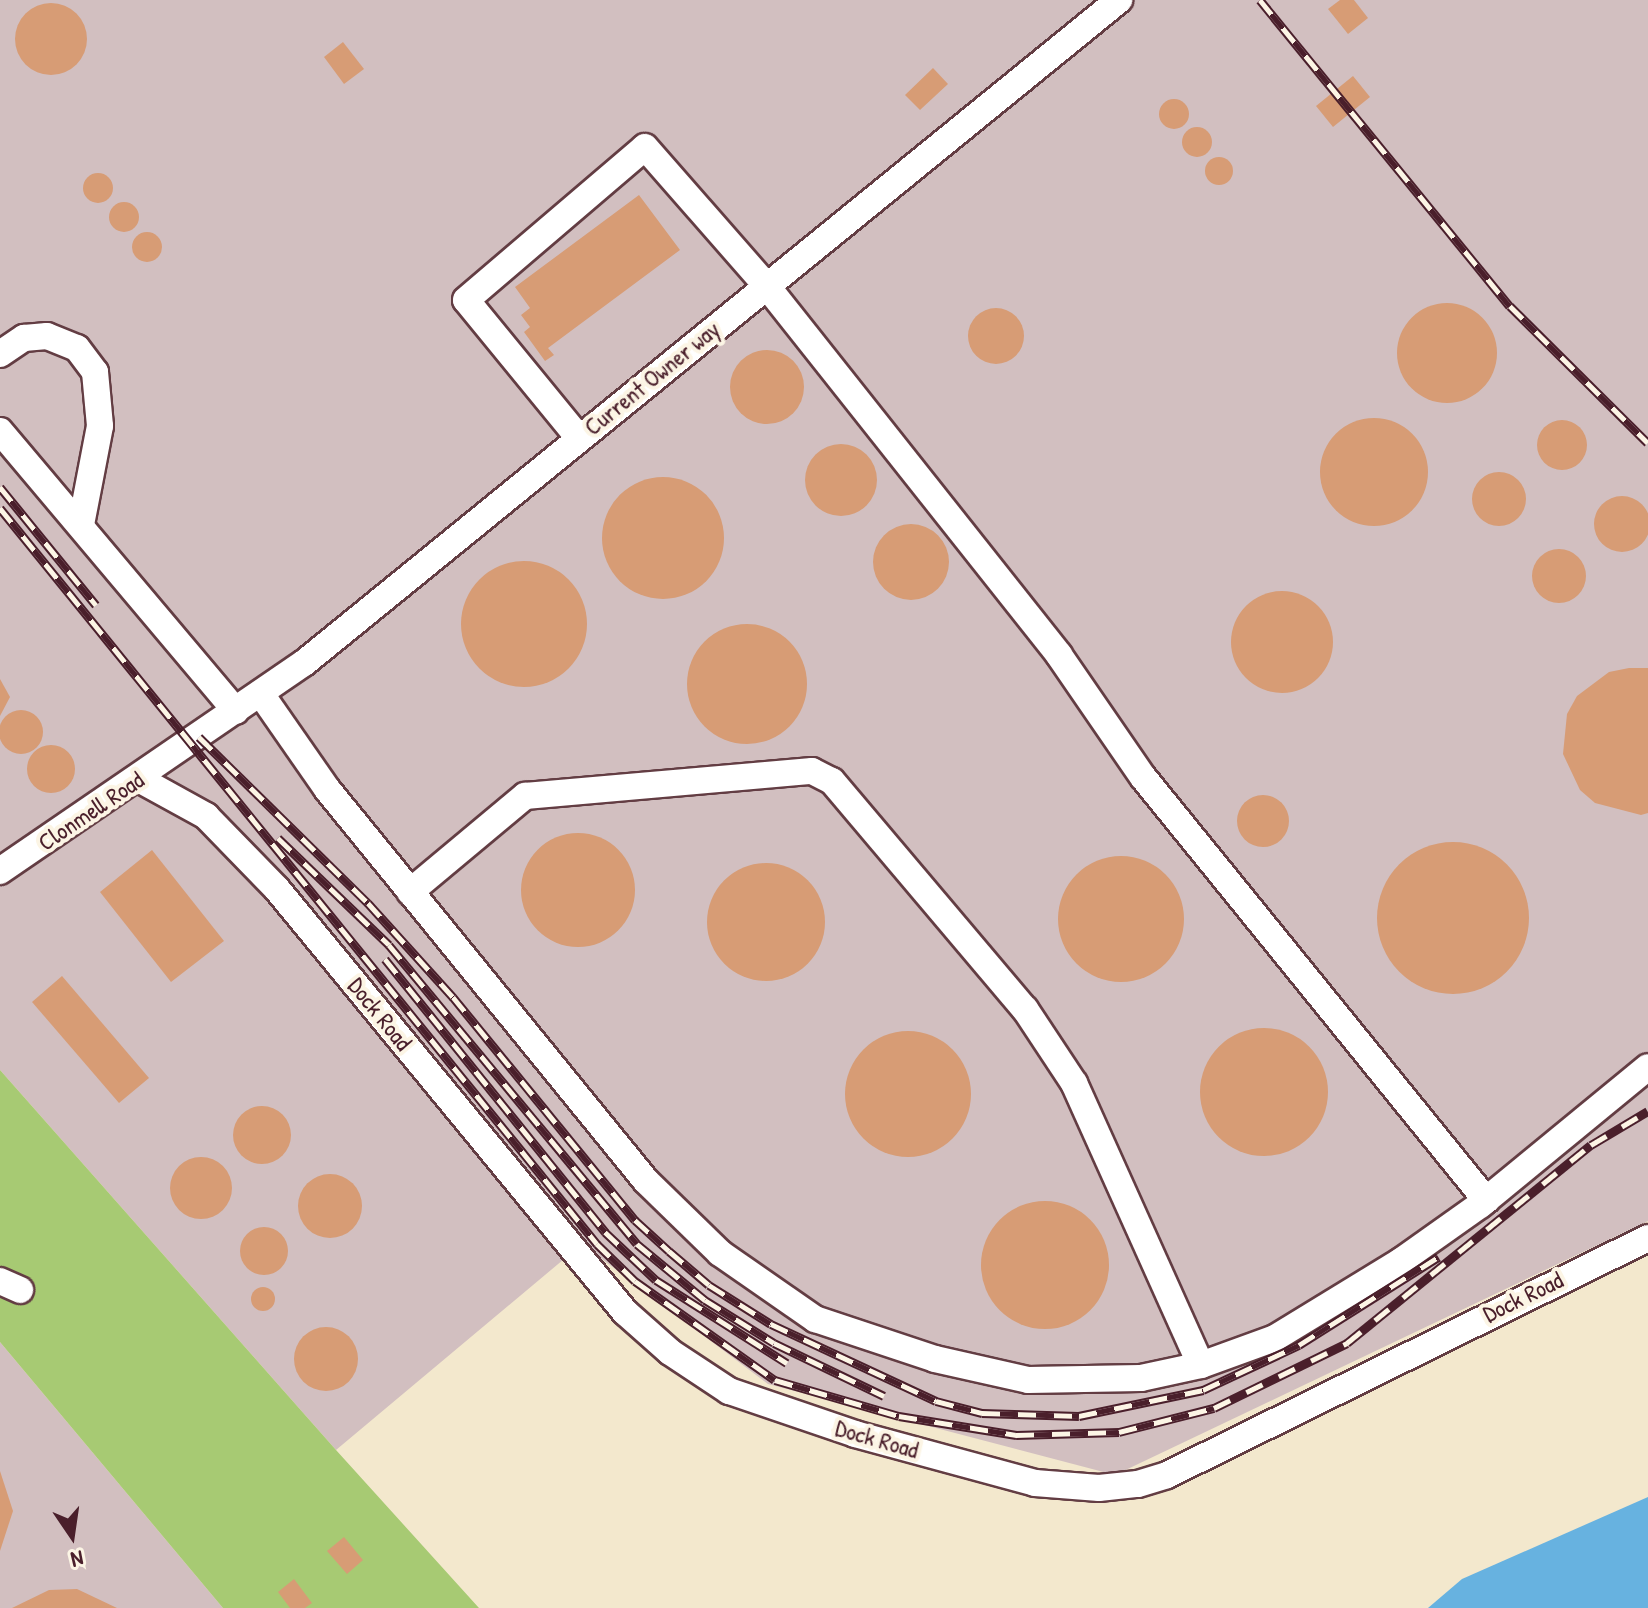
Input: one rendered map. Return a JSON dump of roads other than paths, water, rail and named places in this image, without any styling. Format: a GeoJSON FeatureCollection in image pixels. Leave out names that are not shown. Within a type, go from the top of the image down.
{"type":"FeatureCollection","features":[{"type":"Feature","properties":{"kind":"street","name":"Current Owner way"},"geometry":{"type":"LineString","coordinates":[[181,750],[261,694],[1119,0]]}},
{"type":"Feature","properties":{"kind":"street"},"geometry":{"type":"LineString","coordinates":[[579,438],[466,300],[645,147],[766,285],[1059,655],[1143,777],[1486,1200]]}},
{"type":"Feature","properties":{"kind":"street"},"geometry":{"type":"LineString","coordinates":[[0,354],[24,338],[47,336],[77,348],[95,372],[100,426],[81,525]]}},
{"type":"Feature","properties":{"kind":"street"},"geometry":{"type":"LineString","coordinates":[[0,431],[236,711]]}},
{"type":"Feature","properties":{"kind":"street"},"geometry":{"type":"LineString","coordinates":[[261,694],[327,789],[646,1181],[720,1253],[815,1319],[935,1359],[1028,1380],[1141,1378],[1201,1365],[1275,1338],[1401,1261],[1486,1200],[1648,1067]]}},
{"type":"Feature","properties":{"kind":"street","name":"Clonmell Road"},"geometry":{"type":"LineString","coordinates":[[0,871],[181,750]]}},
{"type":"Feature","properties":{"kind":"street"},"geometry":{"type":"LineString","coordinates":[[410,892],[525,796],[812,771],[832,781],[1025,1009],[1074,1083],[1201,1365]]}},
{"type":"Feature","properties":{"kind":"street","name":"Dock Road"},"geometry":{"type":"LineString","coordinates":[[139,779],[206,816],[277,889],[625,1312],[670,1352],[729,1391],[855,1434],[1035,1483],[1099,1488],[1167,1475],[1648,1238]]}},
{"type":"Feature","properties":{"kind":"water"},"geometry":{"type":"Polygon","coordinates":[[[1648,1497],[1648,1608],[1428,1608],[1462,1579],[1648,1497]]]}},
{"type":"Feature","properties":{"kind":"railway"},"geometry":{"type":"LineString","coordinates":[[1260,0],[1510,306],[1648,443]]}},
{"type":"Feature","properties":{"kind":"railway"},"geometry":{"type":"LineString","coordinates":[[0,487],[96,605]]}},
{"type":"Feature","properties":{"kind":"railway"},"geometry":{"type":"LineString","coordinates":[[0,508],[597,1244],[635,1281],[775,1380],[899,1416],[1016,1435],[1119,1432],[1214,1408],[1347,1343],[1591,1145],[1648,1111]]}},
{"type":"Feature","properties":{"kind":"railway"},"geometry":{"type":"LineString","coordinates":[[199,737],[368,903],[453,997],[635,1220],[669,1251],[709,1285],[771,1324],[936,1401],[982,1413],[1079,1416],[1203,1390],[1299,1345],[1438,1257]]}},
{"type":"Feature","properties":{"kind":"railway"},"geometry":{"type":"LineString","coordinates":[[278,838],[389,945],[637,1244],[705,1300],[774,1343],[884,1396]]}},
{"type":"Feature","properties":{"kind":"railway"},"geometry":{"type":"LineString","coordinates":[[385,959],[605,1232],[656,1280],[787,1363]]}}]}
